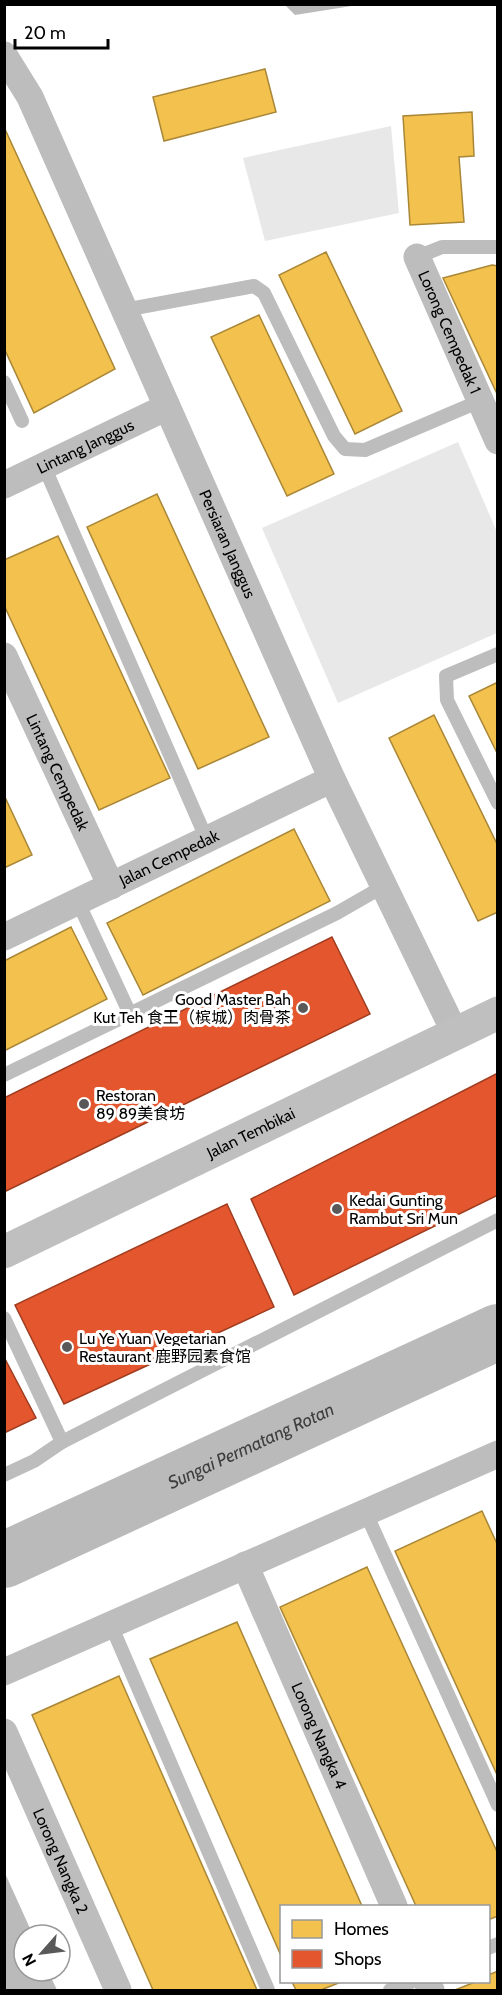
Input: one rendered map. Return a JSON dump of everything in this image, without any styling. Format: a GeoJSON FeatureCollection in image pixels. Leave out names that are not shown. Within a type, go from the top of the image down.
{"type":"FeatureCollection","features":[{"type":"Feature","properties":{"kind":"street","name":"Persiaran Janggus"},"geometry":{"type":"LineString","coordinates":[[4,55],[30,97],[332,779],[455,1033]]}},
{"type":"Feature","properties":{"kind":"street","name":"Lorong Cempedak 1"},"geometry":{"type":"LineString","coordinates":[[417,257],[498,441]]}},
{"type":"Feature","properties":{"kind":"street","name":"Lintang Janggus"},"geometry":{"type":"LineString","coordinates":[[4,485],[167,407]]}},
{"type":"Feature","properties":{"kind":"street","name":"Lintang Cempedak"},"geometry":{"type":"LineString","coordinates":[[4,656],[111,886]]}},
{"type":"Feature","properties":{"kind":"street","name":"Jalan Cempedak"},"geometry":{"type":"LineString","coordinates":[[4,937],[332,779]]}},
{"type":"Feature","properties":{"kind":"street","name":"Jalan Tembikai"},"geometry":{"type":"LineString","coordinates":[[4,1252],[455,1033],[495,1019]]}},
{"type":"Feature","properties":{"kind":"street"},"geometry":{"type":"LineString","coordinates":[[4,1672],[497,1453]]}},
{"type":"Feature","properties":{"kind":"street","name":"Lorong Nangka 4"},"geometry":{"type":"LineString","coordinates":[[245,1565],[394,1905]]}},
{"type":"Feature","properties":{"kind":"street","name":"Lorong Nangka 2"},"geometry":{"type":"LineString","coordinates":[[4,1732],[118,1990]]}},
{"type":"Feature","properties":{"kind":"lane"},"geometry":{"type":"LineString","coordinates":[[417,257],[442,247],[498,247]]}},
{"type":"Feature","properties":{"kind":"lane"},"geometry":{"type":"LineString","coordinates":[[124,310],[254,286],[264,293],[334,436],[345,449],[365,450],[480,401]]}},
{"type":"Feature","properties":{"kind":"lane"},"geometry":{"type":"LineString","coordinates":[[4,382],[22,421]]}},
{"type":"Feature","properties":{"kind":"lane"},"geometry":{"type":"LineString","coordinates":[[44,466],[207,840]]}},
{"type":"Feature","properties":{"kind":"lane"},"geometry":{"type":"LineString","coordinates":[[498,654],[446,676],[447,700],[498,803]]}},
{"type":"Feature","properties":{"kind":"lane"},"geometry":{"type":"LineString","coordinates":[[4,1075],[337,913],[384,886]]}},
{"type":"Feature","properties":{"kind":"lane"},"geometry":{"type":"LineString","coordinates":[[78,902],[130,1014]]}},
{"type":"Feature","properties":{"kind":"lane"},"geometry":{"type":"LineString","coordinates":[[4,1475],[34,1461],[62,1442],[498,1220]]}},
{"type":"Feature","properties":{"kind":"lane"},"geometry":{"type":"LineString","coordinates":[[4,1318],[62,1442]]}},
{"type":"Feature","properties":{"kind":"lane"},"geometry":{"type":"LineString","coordinates":[[366,1511],[498,1805]]}},
{"type":"Feature","properties":{"kind":"lane"},"geometry":{"type":"LineString","coordinates":[[111,1625],[268,1990]]}},
{"type":"Feature","properties":{"kind":"lane"},"geometry":{"type":"LineString","coordinates":[[390,1990],[408,1983]]}},
{"type":"Feature","properties":{"kind":"shaded area"},"geometry":{"type":"Polygon","coordinates":[[[285,5],[358,5],[295,15],[285,5]]]}},
{"type":"Feature","properties":{"kind":"shaded area"},"geometry":{"type":"Polygon","coordinates":[[[391,126],[399,213],[265,241],[243,158],[391,126]]]}},
{"type":"Feature","properties":{"kind":"shaded area"},"geometry":{"type":"Polygon","coordinates":[[[458,442],[497,532],[497,633],[338,703],[262,528],[458,442]]]}},
{"type":"Feature","properties":{"kind":"shaded area"},"geometry":{"type":"Polygon","coordinates":[[[4,1871],[28,1923],[12,1923],[12,1983],[54,1983],[57,1990],[5,1990],[4,1871]]]}},
{"type":"Feature","properties":{"kind":"building: Homes"},"geometry":{"type":"Polygon","coordinates":[[[265,69],[276,112],[164,141],[153,97],[265,69]]]}},
{"type":"Feature","properties":{"kind":"building: Homes"},"geometry":{"type":"Polygon","coordinates":[[[472,112],[474,156],[459,157],[464,222],[410,225],[403,116],[472,112]]]}},
{"type":"Feature","properties":{"kind":"building: Homes"},"geometry":{"type":"Polygon","coordinates":[[[4,127],[115,369],[34,413],[4,348],[4,127]]]}},
{"type":"Feature","properties":{"kind":"building: Homes"},"geometry":{"type":"Polygon","coordinates":[[[326,252],[402,411],[355,434],[279,275],[326,252]]]}},
{"type":"Feature","properties":{"kind":"building: Homes"},"geometry":{"type":"Polygon","coordinates":[[[492,265],[498,266],[498,396],[443,278],[492,265]]]}},
{"type":"Feature","properties":{"kind":"building: Homes"},"geometry":{"type":"Polygon","coordinates":[[[259,315],[334,474],[287,496],[211,337],[259,315]]]}},
{"type":"Feature","properties":{"kind":"building: Homes"},"geometry":{"type":"Polygon","coordinates":[[[157,494],[269,737],[198,769],[87,527],[157,494]]]}},
{"type":"Feature","properties":{"kind":"building: Homes"},"geometry":{"type":"Polygon","coordinates":[[[58,536],[170,778],[99,810],[4,605],[4,560],[58,536]]]}},
{"type":"Feature","properties":{"kind":"building: Homes"},"geometry":{"type":"Polygon","coordinates":[[[498,682],[498,755],[469,696],[498,682]]]}},
{"type":"Feature","properties":{"kind":"building: Homes"},"geometry":{"type":"Polygon","coordinates":[[[434,715],[498,846],[498,912],[478,921],[389,738],[434,715]]]}},
{"type":"Feature","properties":{"kind":"building: Homes"},"geometry":{"type":"Polygon","coordinates":[[[4,795],[32,855],[4,868],[4,795]]]}},
{"type":"Feature","properties":{"kind":"building: Homes"},"geometry":{"type":"Polygon","coordinates":[[[294,829],[330,901],[143,995],[107,923],[294,829]]]}},
{"type":"Feature","properties":{"kind":"building: Homes"},"geometry":{"type":"Polygon","coordinates":[[[71,927],[107,999],[4,1051],[4,961],[71,927]]]}},
{"type":"Feature","properties":{"kind":"building: Homes"},"geometry":{"type":"Polygon","coordinates":[[[482,1511],[498,1546],[498,1777],[395,1551],[482,1511]]]}},
{"type":"Feature","properties":{"kind":"building: Homes"},"geometry":{"type":"Polygon","coordinates":[[[367,1567],[498,1854],[498,1916],[490,1919],[490,1905],[416,1905],[280,1607],[367,1567]]]}},
{"type":"Feature","properties":{"kind":"building: Homes"},"geometry":{"type":"Polygon","coordinates":[[[237,1622],[362,1905],[280,1905],[280,1953],[150,1659],[237,1622]]]}},
{"type":"Feature","properties":{"kind":"building: Homes"},"geometry":{"type":"Polygon","coordinates":[[[119,1676],[257,1990],[153,1990],[32,1715],[119,1676]]]}},
{"type":"Feature","properties":{"kind":"building: Homes"},"geometry":{"type":"Polygon","coordinates":[[[498,1971],[498,1990],[455,1990],[472,1983],[490,1983],[490,1974],[498,1971]]]}},
{"type":"Feature","properties":{"kind":"building: Homes"},"geometry":{"type":"Polygon","coordinates":[[[292,1983],[338,1983],[321,1990],[296,1990],[292,1983]]]}},
{"type":"Feature","properties":{"kind":"building: Shops"},"geometry":{"type":"Polygon","coordinates":[[[332,937],[370,1014],[4,1192],[4,1098],[332,937]]]}},
{"type":"Feature","properties":{"kind":"building: Shops"},"geometry":{"type":"Polygon","coordinates":[[[498,1073],[498,1195],[294,1295],[251,1199],[498,1073]]]}},
{"type":"Feature","properties":{"kind":"building: Shops"},"geometry":{"type":"Polygon","coordinates":[[[227,1204],[274,1307],[64,1404],[15,1305],[227,1204]]]}},
{"type":"Feature","properties":{"kind":"building: Shops"},"geometry":{"type":"Polygon","coordinates":[[[4,1357],[36,1418],[4,1433],[4,1357]]]}},
{"type":"Feature","properties":{"kind":"waterway","name":"Sungai Permatang Rotan"},"geometry":{"type":"LineString","coordinates":[[4,1560],[498,1332]]}},
{"type":"Feature","properties":{"kind":"place","name":"Good Master Bah Kut Teh 食王（槟城）肉骨茶"},"geometry":{"type":"Point","coordinates":[303,1008]}},
{"type":"Feature","properties":{"kind":"place","name":"Restoran 89 89美食坊"},"geometry":{"type":"Point","coordinates":[84,1104]}},
{"type":"Feature","properties":{"kind":"place","name":"Kedai Gunting Rambut Sri Mun"},"geometry":{"type":"Point","coordinates":[337,1209]}},
{"type":"Feature","properties":{"kind":"place","name":"Lu Ye Yuan Vegetarian Restaurant 鹿野园素食馆"},"geometry":{"type":"Point","coordinates":[67,1347]}}]}
